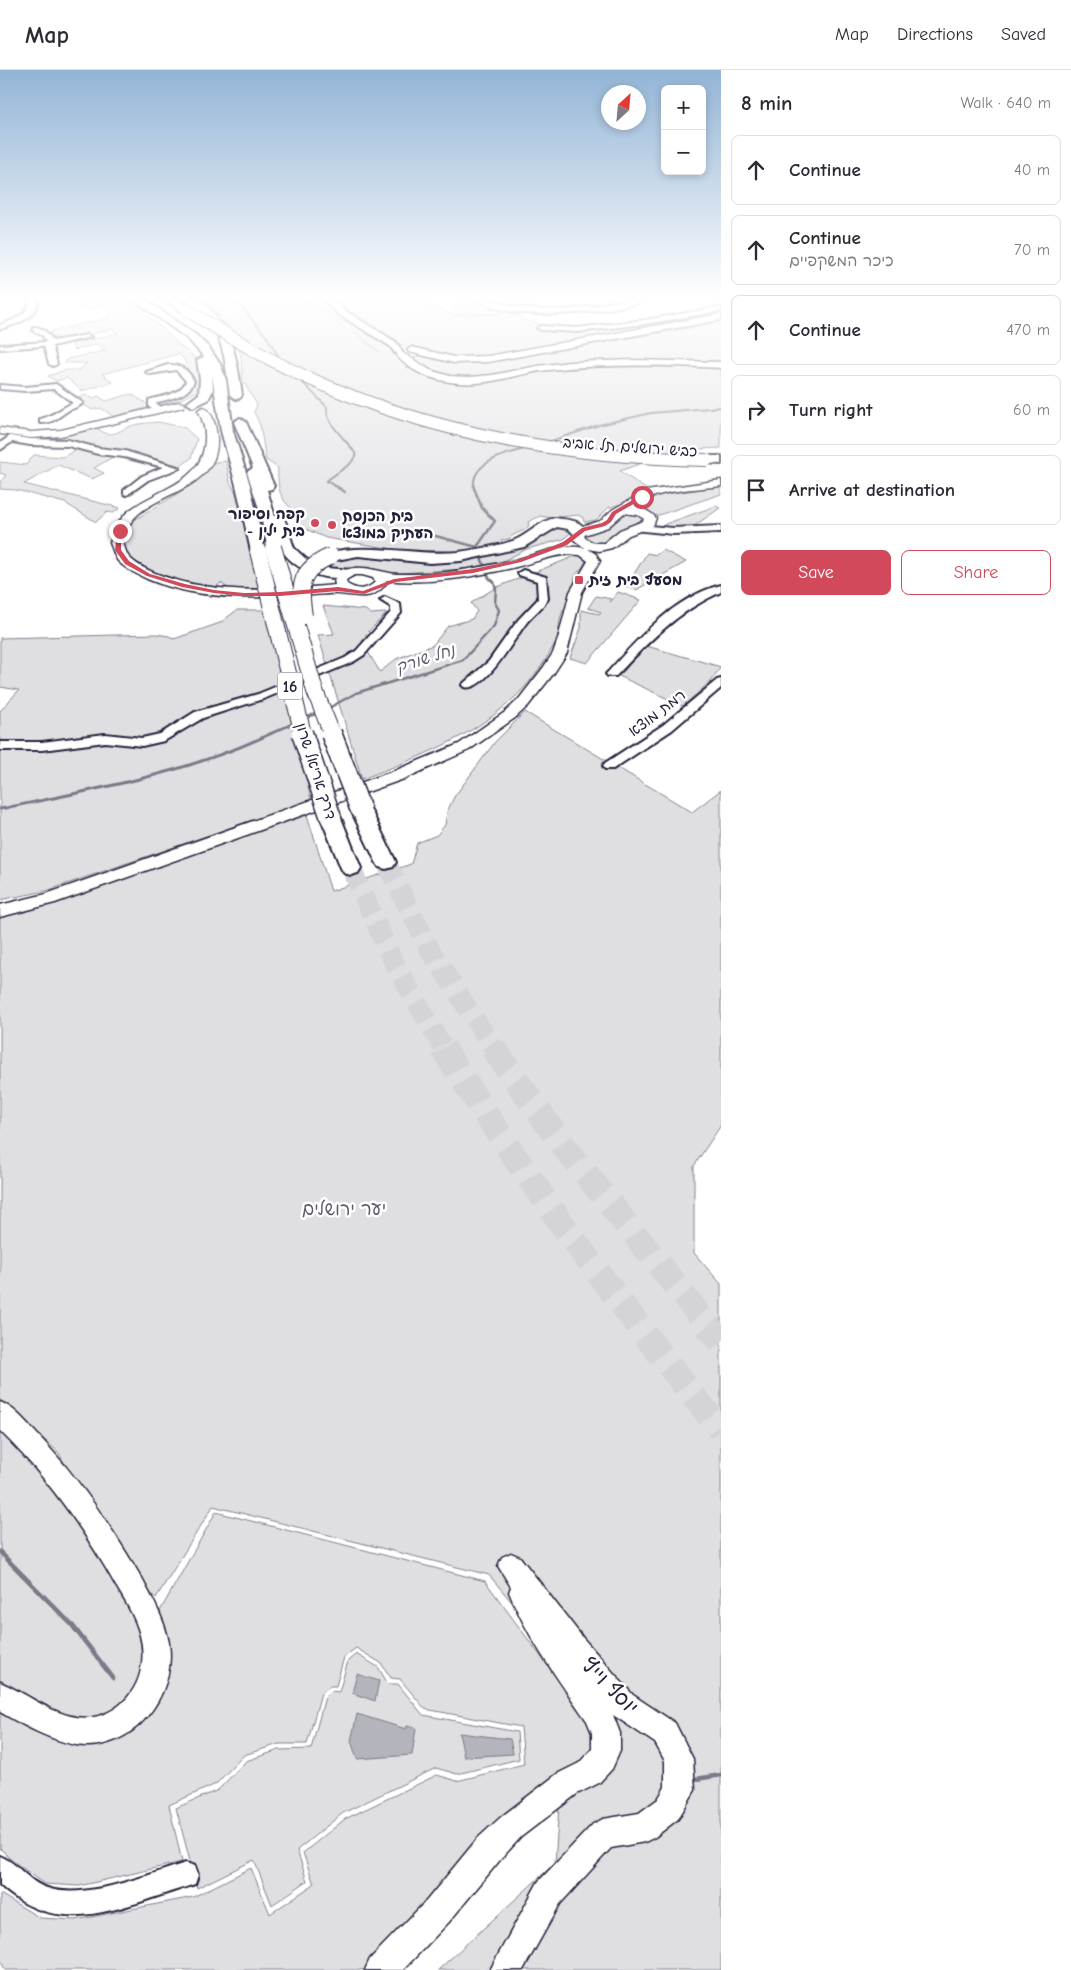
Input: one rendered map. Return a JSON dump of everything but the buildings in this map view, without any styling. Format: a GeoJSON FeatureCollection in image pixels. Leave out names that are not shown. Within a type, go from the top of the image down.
{"type":"FeatureCollection","features":[{"type":"Feature","properties":{"kind":"highway"},"geometry":{"type":"LineString","coordinates":[[189,410],[205,395],[205,387]]}},
{"type":"Feature","properties":{"kind":"highway","name":"דרך אריאל שרון"},"geometry":{"type":"LineString","coordinates":[[221,387],[227,431],[243,485],[315,691],[360,808],[386,862]]}},
{"type":"Feature","properties":{"kind":"highway","name":"דרך אריאל שרון"},"geometry":{"type":"LineString","coordinates":[[234,387],[238,413],[266,512],[266,549],[304,740],[330,818],[351,868]]}},
{"type":"Feature","properties":{"kind":"highway","name":"כביש ירושלים תל אביב"},"geometry":{"type":"LineString","coordinates":[[312,387],[379,415],[446,436],[519,453],[623,465],[715,464]]}},
{"type":"Feature","properties":{"kind":"highway","name":"כביש ירושלים תל אביב"},"geometry":{"type":"LineString","coordinates":[[328,387],[378,407],[435,425],[505,441],[578,452],[715,464]]}},
{"type":"Feature","properties":{"kind":"highway"},"geometry":{"type":"LineString","coordinates":[[238,413],[262,470],[290,553],[315,569],[344,577]]}},
{"type":"Feature","properties":{"kind":"highway"},"geometry":{"type":"LineString","coordinates":[[315,691],[301,597],[301,581],[313,565],[332,556],[358,552],[430,558],[496,550],[524,542],[555,522],[572,525],[578,529],[578,534]]}},
{"type":"Feature","properties":{"kind":"main road"},"geometry":{"type":"LineString","coordinates":[[145,413],[158,409],[189,410],[204,419],[209,426],[211,445],[205,464],[192,478],[127,519],[117,540],[118,550],[123,559],[132,567],[148,575],[195,588],[244,594],[296,593],[338,589],[370,592],[378,580]]}},
{"type":"Feature","properties":{"kind":"main road"},"geometry":{"type":"LineString","coordinates":[[0,431],[29,435],[61,433],[145,413],[162,410],[189,410]]}},
{"type":"Feature","properties":{"kind":"main road"},"geometry":{"type":"LineString","coordinates":[[517,566],[554,548],[586,528],[604,525],[614,513],[643,496],[721,483]]}},
{"type":"Feature","properties":{"kind":"main road"},"geometry":{"type":"LineString","coordinates":[[570,612],[585,586],[606,560],[613,544],[622,534],[647,525],[648,517],[640,503],[643,496]]}},
{"type":"Feature","properties":{"kind":"main road"},"geometry":{"type":"LineString","coordinates":[[622,510],[634,510],[648,517]]}},
{"type":"Feature","properties":{"kind":"main road"},"geometry":{"type":"LineString","coordinates":[[578,534],[580,540],[597,550],[599,558],[589,571]]}},
{"type":"Feature","properties":{"kind":"main road"},"geometry":{"type":"LineString","coordinates":[[296,593],[325,586],[363,571],[378,580],[473,571],[517,566],[576,546],[603,547],[613,544]]}},
{"type":"Feature","properties":{"kind":"main road"},"geometry":{"type":"LineString","coordinates":[[0,911],[49,899],[399,775],[464,747],[510,715],[533,690],[560,653],[576,592],[594,563],[594,558],[590,554],[577,550],[556,552]]}},
{"type":"Feature","properties":{"kind":"main road"},"geometry":{"type":"LineString","coordinates":[[344,577],[343,587],[351,591]]}},
{"type":"Feature","properties":{"kind":"main road"},"geometry":{"type":"LineString","coordinates":[[0,1414],[48,1464],[93,1520],[139,1600],[151,1628],[156,1653],[155,1675],[147,1695],[135,1711],[120,1723],[101,1730],[82,1732],[62,1729],[0,1696]]}},
{"type":"Feature","properties":{"kind":"main road","name":"יוסף וייץ"},"geometry":{"type":"LineString","coordinates":[[381,1970],[438,1911],[489,1849],[511,1827],[567,1784],[593,1770],[606,1751],[606,1733],[598,1712],[546,1639],[532,1615],[511,1566],[572,1648],[623,1705],[664,1734],[679,1759],[680,1790],[668,1809],[646,1827],[603,1834],[549,1893],[506,1970]]}},
{"type":"Feature","properties":{"kind":"street"},"geometry":{"type":"LineString","coordinates":[[0,387],[25,389],[51,387]]}},
{"type":"Feature","properties":{"kind":"street"},"geometry":{"type":"LineString","coordinates":[[43,421],[54,418],[65,409],[79,403],[59,387]]}},
{"type":"Feature","properties":{"kind":"street"},"geometry":{"type":"LineString","coordinates":[[158,409],[151,404],[152,402],[182,391],[187,387]]}},
{"type":"Feature","properties":{"kind":"street"},"geometry":{"type":"LineString","coordinates":[[0,447],[10,439],[68,443],[98,451],[126,454],[173,467],[145,478],[127,492]]}},
{"type":"Feature","properties":{"kind":"street"},"geometry":{"type":"LineString","coordinates":[[648,517],[659,528],[672,530]]}},
{"type":"Feature","properties":{"kind":"street"},"geometry":{"type":"LineString","coordinates":[[637,528],[672,530],[721,529]]}},
{"type":"Feature","properties":{"kind":"street"},"geometry":{"type":"LineString","coordinates":[[468,685],[485,673],[495,662],[522,622],[542,599],[544,593],[542,579],[517,566]]}},
{"type":"Feature","properties":{"kind":"street"},"geometry":{"type":"LineString","coordinates":[[612,674],[647,635],[667,618],[680,608],[721,588]]}},
{"type":"Feature","properties":{"kind":"street"},"geometry":{"type":"LineString","coordinates":[[0,746],[42,746],[104,738],[142,742],[164,737],[199,715],[262,696],[355,657],[396,613],[396,606],[385,600]]}},
{"type":"Feature","properties":{"kind":"street","name":"רמת מוצא"},"geometry":{"type":"LineString","coordinates":[[609,766],[638,748],[721,682]]}},
{"type":"Feature","properties":{"kind":"street"},"geometry":{"type":"LineString","coordinates":[[0,1868],[20,1886],[34,1895],[46,1901],[72,1906],[110,1899],[186,1875]]}},
{"type":"Feature","properties":{"kind":"green space"},"geometry":{"type":"Polygon","coordinates":[[[77,387],[97,387],[82,391],[77,387]]]}},
{"type":"Feature","properties":{"kind":"green space"},"geometry":{"type":"Polygon","coordinates":[[[182,387],[202,387],[202,389],[182,399],[156,406],[155,403],[174,396],[182,387]]]}},
{"type":"Feature","properties":{"kind":"green space"},"geometry":{"type":"Polygon","coordinates":[[[246,387],[721,387],[721,448],[678,450],[620,471],[647,490],[627,502],[608,508],[596,520],[584,522],[583,518],[578,515],[551,518],[540,516],[528,522],[529,525],[525,530],[509,539],[501,540],[504,546],[469,553],[417,553],[326,538],[301,527],[297,522],[303,519],[290,507],[280,492],[278,468],[266,460],[260,425],[254,412],[257,405],[246,387]]]}},
{"type":"Feature","properties":{"kind":"green space"},"geometry":{"type":"Polygon","coordinates":[[[131,394],[149,405],[149,407],[114,417],[101,408],[92,410],[76,399],[85,395],[93,398],[98,396],[106,401],[131,394]]]}},
{"type":"Feature","properties":{"kind":"green space"},"geometry":{"type":"Polygon","coordinates":[[[159,422],[185,428],[197,439],[191,458],[181,466],[129,451],[111,451],[26,440],[28,436],[61,436],[97,428],[107,434],[112,434],[134,425],[159,422]]]}},
{"type":"Feature","properties":{"kind":"green space"},"geometry":{"type":"Polygon","coordinates":[[[79,448],[118,454],[94,468],[104,473],[92,479],[58,465],[24,484],[120,508],[113,513],[107,512],[96,522],[65,503],[16,490],[0,489],[0,482],[6,475],[0,473],[0,462],[26,465],[34,455],[63,457],[79,448]]]}},
{"type":"Feature","properties":{"kind":"green space"},"geometry":{"type":"Polygon","coordinates":[[[226,461],[230,482],[236,493],[263,591],[232,591],[221,583],[213,589],[184,582],[148,569],[134,560],[125,549],[124,536],[133,521],[196,482],[215,462],[226,461]]]}},
{"type":"Feature","properties":{"kind":"green space"},"geometry":{"type":"Polygon","coordinates":[[[721,485],[721,494],[653,517],[645,507],[646,501],[654,496],[721,485]]]}},
{"type":"Feature","properties":{"kind":"green space"},"geometry":{"type":"Polygon","coordinates":[[[716,506],[720,508],[694,526],[663,527],[665,524],[716,506]]]}},
{"type":"Feature","properties":{"kind":"green space"},"geometry":{"type":"Polygon","coordinates":[[[634,511],[647,519],[610,542],[595,545],[583,538],[585,533],[623,512],[634,511]]]}},
{"type":"Feature","properties":{"kind":"green space"},"geometry":{"type":"Polygon","coordinates":[[[562,526],[572,531],[564,539],[527,549],[503,561],[465,569],[399,573],[385,572],[367,567],[343,571],[320,565],[353,555],[487,555],[526,546],[553,527],[562,526]]]}},
{"type":"Feature","properties":{"kind":"green space"},"geometry":{"type":"Polygon","coordinates":[[[663,550],[686,562],[636,590],[626,587],[647,553],[656,555],[663,550]]]}},
{"type":"Feature","properties":{"kind":"green space"},"geometry":{"type":"Polygon","coordinates":[[[578,555],[586,558],[586,561],[575,577],[574,589],[562,613],[556,641],[537,672],[518,694],[496,714],[472,730],[418,757],[362,779],[318,635],[334,634],[323,606],[366,610],[370,614],[387,613],[367,633],[362,642],[380,672],[396,659],[433,645],[448,626],[472,619],[477,611],[471,603],[495,588],[578,555]]]}},
{"type":"Feature","properties":{"kind":"green space"},"geometry":{"type":"Polygon","coordinates":[[[618,592],[641,600],[587,663],[570,658],[581,628],[581,610],[599,614],[601,612],[588,608],[596,596],[611,599],[610,602],[618,592]]]}},
{"type":"Feature","properties":{"kind":"green space"},"geometry":{"type":"Polygon","coordinates":[[[237,610],[268,610],[311,800],[46,891],[0,900],[0,711],[19,690],[0,687],[0,638],[156,634],[169,636],[174,639],[220,623],[237,610]]]}},
{"type":"Feature","properties":{"kind":"green space"},"geometry":{"type":"Polygon","coordinates":[[[643,645],[721,667],[709,683],[683,706],[619,676],[643,645]]]}},
{"type":"Feature","properties":{"kind":"green space","name":"יער ירושלים"},"geometry":{"type":"Polygon","coordinates":[[[525,712],[692,812],[721,790],[721,1125],[694,1166],[694,1253],[721,1284],[721,1970],[438,1970],[555,1863],[560,1792],[372,1970],[5,1970],[0,1958],[0,1894],[40,1918],[76,1920],[193,1897],[251,1868],[270,1914],[314,1884],[303,1853],[345,1819],[437,1775],[457,1781],[524,1764],[521,1727],[425,1709],[400,1679],[391,1678],[381,1663],[356,1648],[344,1657],[336,1686],[330,1686],[321,1693],[307,1744],[279,1744],[244,1755],[216,1784],[169,1805],[182,1862],[79,1886],[45,1884],[10,1859],[0,1848],[0,1707],[91,1745],[162,1660],[160,1611],[216,1512],[485,1581],[567,1692],[567,1681],[546,1643],[489,1575],[213,1506],[156,1598],[132,1578],[58,1452],[0,1400],[0,917],[28,911],[102,887],[307,815],[331,891],[411,864],[417,843],[437,835],[445,825],[447,812],[454,797],[495,742],[525,712]]]}},
{"type":"Feature","properties":{"kind":"green space"},"geometry":{"type":"Polygon","coordinates":[[[0,1432],[32,1463],[60,1498],[122,1592],[135,1620],[142,1654],[139,1679],[128,1699],[103,1718],[90,1721],[51,1711],[0,1680],[0,1432]]]}},
{"type":"Feature","properties":{"kind":"green space"},"geometry":{"type":"Polygon","coordinates":[[[356,1654],[378,1667],[388,1684],[398,1684],[423,1715],[517,1732],[519,1759],[457,1774],[436,1768],[343,1813],[297,1850],[307,1881],[272,1905],[254,1860],[197,1888],[176,1808],[218,1790],[246,1761],[279,1750],[311,1749],[325,1697],[331,1691],[339,1692],[348,1661],[356,1654]]]}},
{"type":"Feature","properties":{"kind":"shaded area"},"geometry":{"type":"Polygon","coordinates":[[[357,1674],[379,1681],[375,1701],[352,1693],[357,1674]]]}},
{"type":"Feature","properties":{"kind":"shaded area"},"geometry":{"type":"Polygon","coordinates":[[[357,1714],[406,1729],[407,1726],[416,1728],[412,1755],[357,1759],[351,1741],[357,1714]]]}},
{"type":"Feature","properties":{"kind":"shaded area"},"geometry":{"type":"Polygon","coordinates":[[[459,1733],[510,1739],[513,1754],[464,1757],[459,1733]]]}},
{"type":"Feature","properties":{"kind":"waterway"},"geometry":{"type":"LineString","coordinates":[[307,387],[327,407],[329,420],[355,453],[356,456],[350,464],[326,481],[341,489]]}},
{"type":"Feature","properties":{"kind":"waterway","name":"נחל שורק"},"geometry":{"type":"LineString","coordinates":[[548,442],[599,425],[651,413],[721,407]]}},
{"type":"Feature","properties":{"kind":"waterway","name":"נחל שורק"},"geometry":{"type":"LineString","coordinates":[[474,488],[474,479],[484,465],[501,456],[528,448]]}},
{"type":"Feature","properties":{"kind":"waterway"},"geometry":{"type":"LineString","coordinates":[[338,488],[345,492]]}},
{"type":"Feature","properties":{"kind":"waterway","name":"נחל שורק"},"geometry":{"type":"LineString","coordinates":[[474,488],[482,508],[495,521],[477,547]]}},
{"type":"Feature","properties":{"kind":"waterway"},"geometry":{"type":"LineString","coordinates":[[401,530],[428,534],[477,547]]}},
{"type":"Feature","properties":{"kind":"waterway","name":"נחל שורק"},"geometry":{"type":"LineString","coordinates":[[327,709],[356,693],[463,660],[494,626],[499,610],[495,603],[496,589],[494,582],[489,578],[477,547]]}},
{"type":"Feature","properties":{"kind":"waterway","name":"נחל שורק"},"geometry":{"type":"LineString","coordinates":[[304,719],[319,712]]}},
{"type":"Feature","properties":{"kind":"waterway","name":"נחל שורק"},"geometry":{"type":"LineString","coordinates":[[270,734],[296,722]]}},
{"type":"Feature","properties":{"kind":"waterway","name":"נחל שורק"},"geometry":{"type":"LineString","coordinates":[[0,809],[173,770],[207,760],[272,733]]}},
{"type":"Feature","properties":{"kind":"waterway"},"geometry":{"type":"LineString","coordinates":[[0,1552],[72,1625],[113,1678]]}},
{"type":"Feature","properties":{"kind":"waterway"},"geometry":{"type":"LineString","coordinates":[[696,1779],[721,1775]]}},
{"type":"Feature","properties":{"kind":"tunnel"},"geometry":{"type":"LineString","coordinates":[[386,862],[430,950],[494,1049]]}},
{"type":"Feature","properties":{"kind":"tunnel"},"geometry":{"type":"LineString","coordinates":[[351,868],[393,961],[444,1049]]}},
{"type":"Feature","properties":{"kind":"tunnel"},"geometry":{"type":"LineString","coordinates":[[443,1048],[508,1147],[576,1243],[721,1430]]}},
{"type":"Feature","properties":{"kind":"tunnel"},"geometry":{"type":"LineString","coordinates":[[493,1048],[565,1148],[721,1342]]}},
{"type":"Feature","properties":{"kind":"place","name":"קפה וסיפור - בית ילין"},"geometry":{"type":"Point","coordinates":[315,523]}},
{"type":"Feature","properties":{"kind":"place","name":"בית הכנסת העתיק במוצא"},"geometry":{"type":"Point","coordinates":[332,525]}},
{"type":"Feature","properties":{"kind":"place","name":"מסעף בית זית"},"geometry":{"type":"Point","coordinates":[579,580]}},
{"type":"Feature","properties":{"kind":"route"},"geometry":{"type":"LineString","coordinates":[[120,531],[117,540],[118,550],[127,563],[140,572],[160,580],[184,586],[214,592],[244,594],[280,594],[338,589],[364,592],[372,591],[388,582],[412,577],[473,571],[519,561],[565,543],[586,528],[604,525],[614,513],[626,508],[642,497]]}}]}
